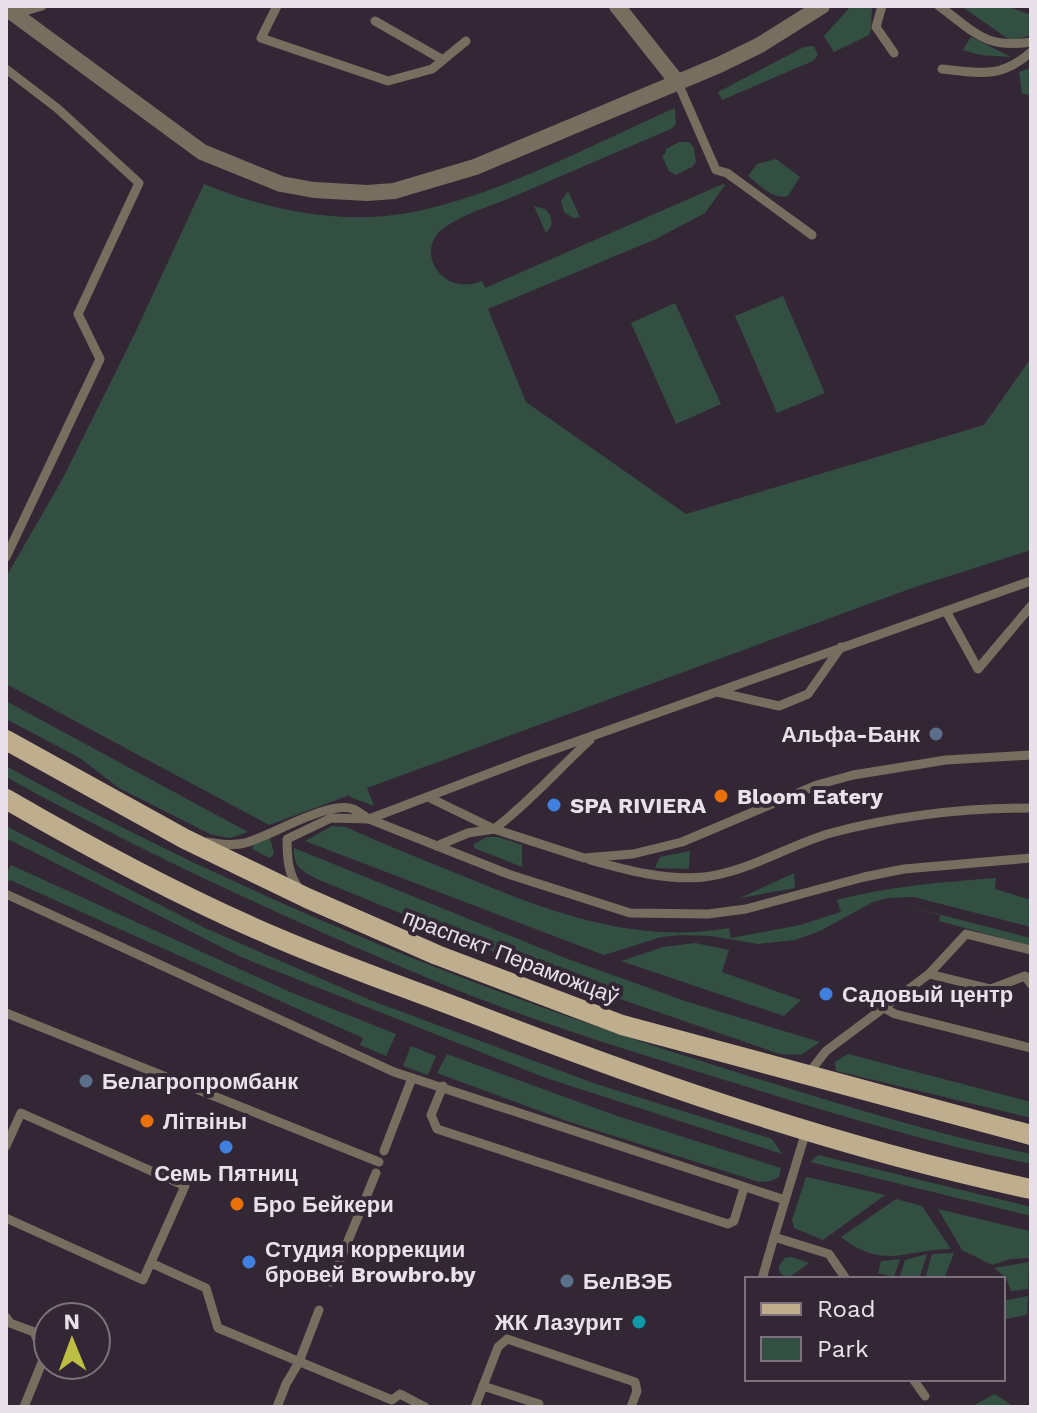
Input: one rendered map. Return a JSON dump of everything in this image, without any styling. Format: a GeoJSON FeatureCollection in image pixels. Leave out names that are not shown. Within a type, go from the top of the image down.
{"type":"FeatureCollection","features":[{"type":"Feature","properties":{"kind":"main road","name":"праспект Пераможцаў"},"geometry":{"type":"LineString","coordinates":[[6,740],[185,839],[307,898],[437,955],[622,1025],[1031,1135]]}},
{"type":"Feature","properties":{"kind":"main road"},"geometry":{"type":"LineString","coordinates":[[6,799],[151,877],[274,937],[609,1067],[806,1131],[965,1175],[1031,1189]]}},
{"type":"Feature","properties":{"kind":"street"},"geometry":{"type":"LineString","coordinates":[[617,6],[678,83]]}},
{"type":"Feature","properties":{"kind":"street"},"geometry":{"type":"LineString","coordinates":[[10,11],[202,152],[269,180],[314,190],[367,193],[394,191],[475,167],[678,83],[760,45],[802,12],[822,6]]}},
{"type":"Feature","properties":{"kind":"lane"},"geometry":{"type":"LineString","coordinates":[[10,11],[42,6]]}},
{"type":"Feature","properties":{"kind":"lane"},"geometry":{"type":"LineString","coordinates":[[277,6],[261,38],[388,81],[432,69],[466,41]]}},
{"type":"Feature","properties":{"kind":"lane"},"geometry":{"type":"LineString","coordinates":[[882,6],[876,27],[894,53]]}},
{"type":"Feature","properties":{"kind":"lane"},"geometry":{"type":"LineString","coordinates":[[939,6],[987,40],[998,44],[1031,42]]}},
{"type":"Feature","properties":{"kind":"lane"},"geometry":{"type":"LineString","coordinates":[[375,21],[443,60]]}},
{"type":"Feature","properties":{"kind":"lane"},"geometry":{"type":"LineString","coordinates":[[942,69],[978,73],[1007,70],[1031,52]]}},
{"type":"Feature","properties":{"kind":"lane"},"geometry":{"type":"LineString","coordinates":[[6,69],[57,108],[139,183],[78,314],[100,359],[6,557]]}},
{"type":"Feature","properties":{"kind":"lane"},"geometry":{"type":"LineString","coordinates":[[678,83],[716,170],[727,173],[812,235]]}},
{"type":"Feature","properties":{"kind":"lane"},"geometry":{"type":"LineString","coordinates":[[307,898],[293,881],[287,839],[331,818],[369,819],[595,735],[1031,581]]}},
{"type":"Feature","properties":{"kind":"lane"},"geometry":{"type":"LineString","coordinates":[[946,611],[978,669],[1031,606]]}},
{"type":"Feature","properties":{"kind":"lane"},"geometry":{"type":"LineString","coordinates":[[715,692],[779,706],[808,694],[841,647]]}},
{"type":"Feature","properties":{"kind":"lane"},"geometry":{"type":"LineString","coordinates":[[437,846],[468,833],[494,829],[518,811],[595,735]]}},
{"type":"Feature","properties":{"kind":"lane"},"geometry":{"type":"LineString","coordinates":[[584,858],[633,854],[682,842],[817,785],[853,775],[946,760],[1031,755]]}},
{"type":"Feature","properties":{"kind":"lane"},"geometry":{"type":"LineString","coordinates":[[428,797],[494,829],[584,858],[632,872],[678,877],[705,877],[731,871],[829,834],[877,823],[956,811],[1031,808]]}},
{"type":"Feature","properties":{"kind":"lane"},"geometry":{"type":"LineString","coordinates":[[185,839],[226,845],[243,843],[273,834],[329,809],[351,808],[369,819],[508,874],[630,913],[708,914],[746,909],[904,869],[1031,858]]}},
{"type":"Feature","properties":{"kind":"lane"},"geometry":{"type":"LineString","coordinates":[[6,894],[412,1078],[785,1200]]}},
{"type":"Feature","properties":{"kind":"lane"},"geometry":{"type":"LineString","coordinates":[[808,1074],[826,1051],[929,974],[966,934],[1031,950]]}},
{"type":"Feature","properties":{"kind":"lane"},"geometry":{"type":"LineString","coordinates":[[929,974],[991,989],[1029,979]]}},
{"type":"Feature","properties":{"kind":"lane"},"geometry":{"type":"LineString","coordinates":[[884,1008],[895,1014],[1031,1048]]}},
{"type":"Feature","properties":{"kind":"lane"},"geometry":{"type":"LineString","coordinates":[[6,1013],[379,1162]]}},
{"type":"Feature","properties":{"kind":"lane"},"geometry":{"type":"LineString","coordinates":[[384,1151],[412,1078]]}},
{"type":"Feature","properties":{"kind":"lane"},"geometry":{"type":"LineString","coordinates":[[443,1086],[431,1115],[437,1129],[728,1224],[734,1221],[744,1188]]}},
{"type":"Feature","properties":{"kind":"lane"},"geometry":{"type":"LineString","coordinates":[[6,1146],[21,1113],[185,1186],[143,1280],[6,1218]]}},
{"type":"Feature","properties":{"kind":"lane"},"geometry":{"type":"LineString","coordinates":[[763,1277],[806,1131]]}},
{"type":"Feature","properties":{"kind":"lane"},"geometry":{"type":"LineString","coordinates":[[331,1282],[376,1173]]}},
{"type":"Feature","properties":{"kind":"lane"},"geometry":{"type":"LineString","coordinates":[[774,1237],[829,1254],[845,1277]]}},
{"type":"Feature","properties":{"kind":"lane"},"geometry":{"type":"LineString","coordinates":[[151,1263],[206,1288],[218,1328],[392,1400],[400,1394],[425,1407]]}},
{"type":"Feature","properties":{"kind":"lane"},"geometry":{"type":"LineString","coordinates":[[277,1407],[319,1310]]}},
{"type":"Feature","properties":{"kind":"lane"},"geometry":{"type":"LineString","coordinates":[[6,1317],[10,1323],[34,1332],[42,1351],[43,1360],[24,1407]]}},
{"type":"Feature","properties":{"kind":"lane"},"geometry":{"type":"LineString","coordinates":[[475,1407],[498,1347],[507,1339],[635,1382],[637,1391],[631,1407]]}},
{"type":"Feature","properties":{"kind":"lane"},"geometry":{"type":"LineString","coordinates":[[914,1381],[925,1396]]}},
{"type":"Feature","properties":{"kind":"lane"},"geometry":{"type":"LineString","coordinates":[[483,1386],[539,1404]]}},
{"type":"Feature","properties":{"kind":"green space"},"geometry":{"type":"Polygon","coordinates":[[[851,6],[873,6],[869,35],[834,52],[824,36],[851,6]]]}},
{"type":"Feature","properties":{"kind":"green space"},"geometry":{"type":"Polygon","coordinates":[[[961,6],[1006,6],[1031,15],[1031,35],[1014,40],[1007,38],[961,6]]]}},
{"type":"Feature","properties":{"kind":"green space"},"geometry":{"type":"Polygon","coordinates":[[[971,37],[1011,57],[980,55],[963,50],[971,37]]]}},
{"type":"Feature","properties":{"kind":"green space"},"geometry":{"type":"Polygon","coordinates":[[[814,46],[818,55],[813,61],[722,100],[718,92],[804,47],[814,46]]]}},
{"type":"Feature","properties":{"kind":"green space"},"geometry":{"type":"Polygon","coordinates":[[[1031,68],[1031,95],[1022,94],[1019,72],[1031,68]]]}},
{"type":"Feature","properties":{"kind":"green space"},"geometry":{"type":"Polygon","coordinates":[[[675,108],[676,124],[671,129],[470,214],[444,228],[435,237],[431,248],[432,259],[444,278],[468,285],[482,281],[485,288],[725,185],[705,213],[656,239],[488,309],[526,402],[686,514],[984,425],[1031,358],[1031,550],[915,587],[367,788],[374,806],[350,795],[269,825],[6,684],[6,577],[63,478],[204,184],[253,201],[304,213],[356,217],[408,213],[510,182],[675,108]]]}},
{"type":"Feature","properties":{"kind":"green space"},"geometry":{"type":"Polygon","coordinates":[[[679,142],[689,142],[694,148],[696,162],[676,175],[669,171],[662,156],[666,149],[679,142]]]}},
{"type":"Feature","properties":{"kind":"green space"},"geometry":{"type":"Polygon","coordinates":[[[776,159],[800,177],[788,196],[771,194],[748,176],[757,164],[776,159]]]}},
{"type":"Feature","properties":{"kind":"green space"},"geometry":{"type":"Polygon","coordinates":[[[568,191],[580,217],[573,218],[564,212],[561,201],[568,191]]]}},
{"type":"Feature","properties":{"kind":"green space"},"geometry":{"type":"Polygon","coordinates":[[[534,206],[545,209],[550,215],[552,221],[546,233],[534,206]]]}},
{"type":"Feature","properties":{"kind":"green space"},"geometry":{"type":"Polygon","coordinates":[[[783,296],[825,393],[777,413],[735,316],[783,296]]]}},
{"type":"Feature","properties":{"kind":"green space"},"geometry":{"type":"Polygon","coordinates":[[[675,303],[721,404],[676,424],[631,323],[675,303]]]}},
{"type":"Feature","properties":{"kind":"green space"},"geometry":{"type":"Polygon","coordinates":[[[6,701],[248,832],[230,838],[212,835],[119,788],[80,758],[6,719],[6,701]]]}},
{"type":"Feature","properties":{"kind":"green space"},"geometry":{"type":"Polygon","coordinates":[[[6,766],[98,815],[286,905],[479,984],[675,1053],[807,1094],[934,1131],[1031,1154],[1031,1164],[917,1137],[803,1104],[584,1036],[477,998],[331,936],[167,860],[6,777],[6,766]]]}},
{"type":"Feature","properties":{"kind":"green space"},"geometry":{"type":"Polygon","coordinates":[[[6,826],[205,928],[370,1000],[593,1083],[772,1139],[782,1154],[546,1078],[241,957],[6,838],[6,826]]]}},
{"type":"Feature","properties":{"kind":"green space"},"geometry":{"type":"Polygon","coordinates":[[[332,826],[346,827],[524,900],[590,921],[624,928],[694,932],[729,928],[731,938],[800,925],[841,912],[837,900],[857,895],[916,885],[996,878],[995,889],[1031,900],[1031,927],[914,897],[888,898],[873,902],[820,931],[795,940],[758,944],[711,936],[681,935],[661,937],[604,955],[305,841],[332,826]]]}},
{"type":"Feature","properties":{"kind":"green space"},"geometry":{"type":"Polygon","coordinates":[[[487,837],[498,837],[522,845],[522,867],[474,848],[474,844],[487,837]]]}},
{"type":"Feature","properties":{"kind":"green space"},"geometry":{"type":"Polygon","coordinates":[[[270,838],[274,854],[270,858],[252,849],[254,844],[270,838]]]}},
{"type":"Feature","properties":{"kind":"green space"},"geometry":{"type":"Polygon","coordinates":[[[294,848],[565,958],[688,1002],[820,1042],[801,1055],[780,1054],[556,977],[317,879],[300,868],[295,860],[294,848]]]}},
{"type":"Feature","properties":{"kind":"green space"},"geometry":{"type":"Polygon","coordinates":[[[690,851],[689,869],[655,868],[660,857],[690,851]]]}},
{"type":"Feature","properties":{"kind":"green space"},"geometry":{"type":"Polygon","coordinates":[[[11,865],[290,992],[396,1034],[386,1056],[360,1045],[363,1038],[10,880],[6,884],[6,874],[11,865]]]}},
{"type":"Feature","properties":{"kind":"green space"},"geometry":{"type":"Polygon","coordinates":[[[794,873],[795,888],[740,898],[794,873]]]}},
{"type":"Feature","properties":{"kind":"green space"},"geometry":{"type":"Polygon","coordinates":[[[940,915],[1031,938],[1031,946],[939,921],[940,915]]]}},
{"type":"Feature","properties":{"kind":"green space"},"geometry":{"type":"Polygon","coordinates":[[[695,943],[729,950],[722,972],[801,1000],[784,1016],[621,961],[663,947],[695,943]]]}},
{"type":"Feature","properties":{"kind":"green space"},"geometry":{"type":"Polygon","coordinates":[[[411,1046],[436,1056],[428,1075],[403,1066],[411,1046]]]}},
{"type":"Feature","properties":{"kind":"green space"},"geometry":{"type":"Polygon","coordinates":[[[447,1054],[617,1116],[781,1168],[779,1177],[759,1182],[567,1121],[437,1073],[447,1054]]]}},
{"type":"Feature","properties":{"kind":"green space"},"geometry":{"type":"Polygon","coordinates":[[[848,1054],[1031,1102],[1031,1118],[836,1071],[835,1062],[848,1054]]]}},
{"type":"Feature","properties":{"kind":"green space"},"geometry":{"type":"Polygon","coordinates":[[[818,1155],[1031,1207],[1031,1216],[810,1162],[818,1155]]]}},
{"type":"Feature","properties":{"kind":"green space"},"geometry":{"type":"Polygon","coordinates":[[[806,1177],[885,1195],[823,1240],[794,1228],[792,1220],[806,1177]]]}},
{"type":"Feature","properties":{"kind":"green space"},"geometry":{"type":"Polygon","coordinates":[[[896,1199],[922,1206],[951,1249],[882,1256],[856,1247],[841,1237],[896,1199]]]}},
{"type":"Feature","properties":{"kind":"green space"},"geometry":{"type":"Polygon","coordinates":[[[938,1209],[1030,1231],[1029,1258],[1010,1259],[992,1265],[962,1250],[938,1209]]]}},
{"type":"Feature","properties":{"kind":"green space"},"geometry":{"type":"Polygon","coordinates":[[[954,1253],[945,1277],[926,1277],[932,1254],[954,1253]]]}},
{"type":"Feature","properties":{"kind":"green space"},"geometry":{"type":"Polygon","coordinates":[[[927,1254],[920,1277],[900,1277],[905,1260],[927,1254]]]}},
{"type":"Feature","properties":{"kind":"green space"},"geometry":{"type":"Polygon","coordinates":[[[792,1257],[809,1263],[790,1277],[785,1277],[779,1266],[785,1258],[792,1257]]]}},
{"type":"Feature","properties":{"kind":"green space"},"geometry":{"type":"Polygon","coordinates":[[[900,1259],[894,1277],[878,1273],[881,1261],[900,1259]]]}},
{"type":"Feature","properties":{"kind":"green space"},"geometry":{"type":"Polygon","coordinates":[[[1029,1262],[1028,1289],[1011,1291],[1006,1278],[994,1268],[1029,1262]]]}},
{"type":"Feature","properties":{"kind":"green space"},"geometry":{"type":"Polygon","coordinates":[[[1028,1296],[1027,1315],[1006,1319],[1005,1301],[1028,1296]]]}},
{"type":"Feature","properties":{"kind":"green space"},"geometry":{"type":"Polygon","coordinates":[[[995,1394],[1014,1407],[976,1407],[976,1404],[995,1394]]]}},
{"type":"Feature","properties":{"kind":"place","name":"Альфа-Банк"},"geometry":{"type":"Point","coordinates":[936,734]}},
{"type":"Feature","properties":{"kind":"place","name":"Bloom Eatery"},"geometry":{"type":"Point","coordinates":[721,796]}},
{"type":"Feature","properties":{"kind":"place","name":"SPA RIVIERA"},"geometry":{"type":"Point","coordinates":[554,805]}},
{"type":"Feature","properties":{"kind":"place","name":"Садовый центр"},"geometry":{"type":"Point","coordinates":[826,994]}},
{"type":"Feature","properties":{"kind":"place","name":"Белагропромбанк"},"geometry":{"type":"Point","coordinates":[86,1081]}},
{"type":"Feature","properties":{"kind":"place","name":"Літвіны"},"geometry":{"type":"Point","coordinates":[147,1121]}},
{"type":"Feature","properties":{"kind":"place","name":"Семь Пятниц"},"geometry":{"type":"Point","coordinates":[226,1147]}},
{"type":"Feature","properties":{"kind":"place","name":"Бро Бейкери"},"geometry":{"type":"Point","coordinates":[237,1204]}},
{"type":"Feature","properties":{"kind":"place","name":"Студия коррекции бровей Browbro.by"},"geometry":{"type":"Point","coordinates":[249,1262]}},
{"type":"Feature","properties":{"kind":"place","name":"БелВЭБ"},"geometry":{"type":"Point","coordinates":[567,1281]}},
{"type":"Feature","properties":{"kind":"place","name":"ЖК Лазурит"},"geometry":{"type":"Point","coordinates":[639,1322]}}]}
